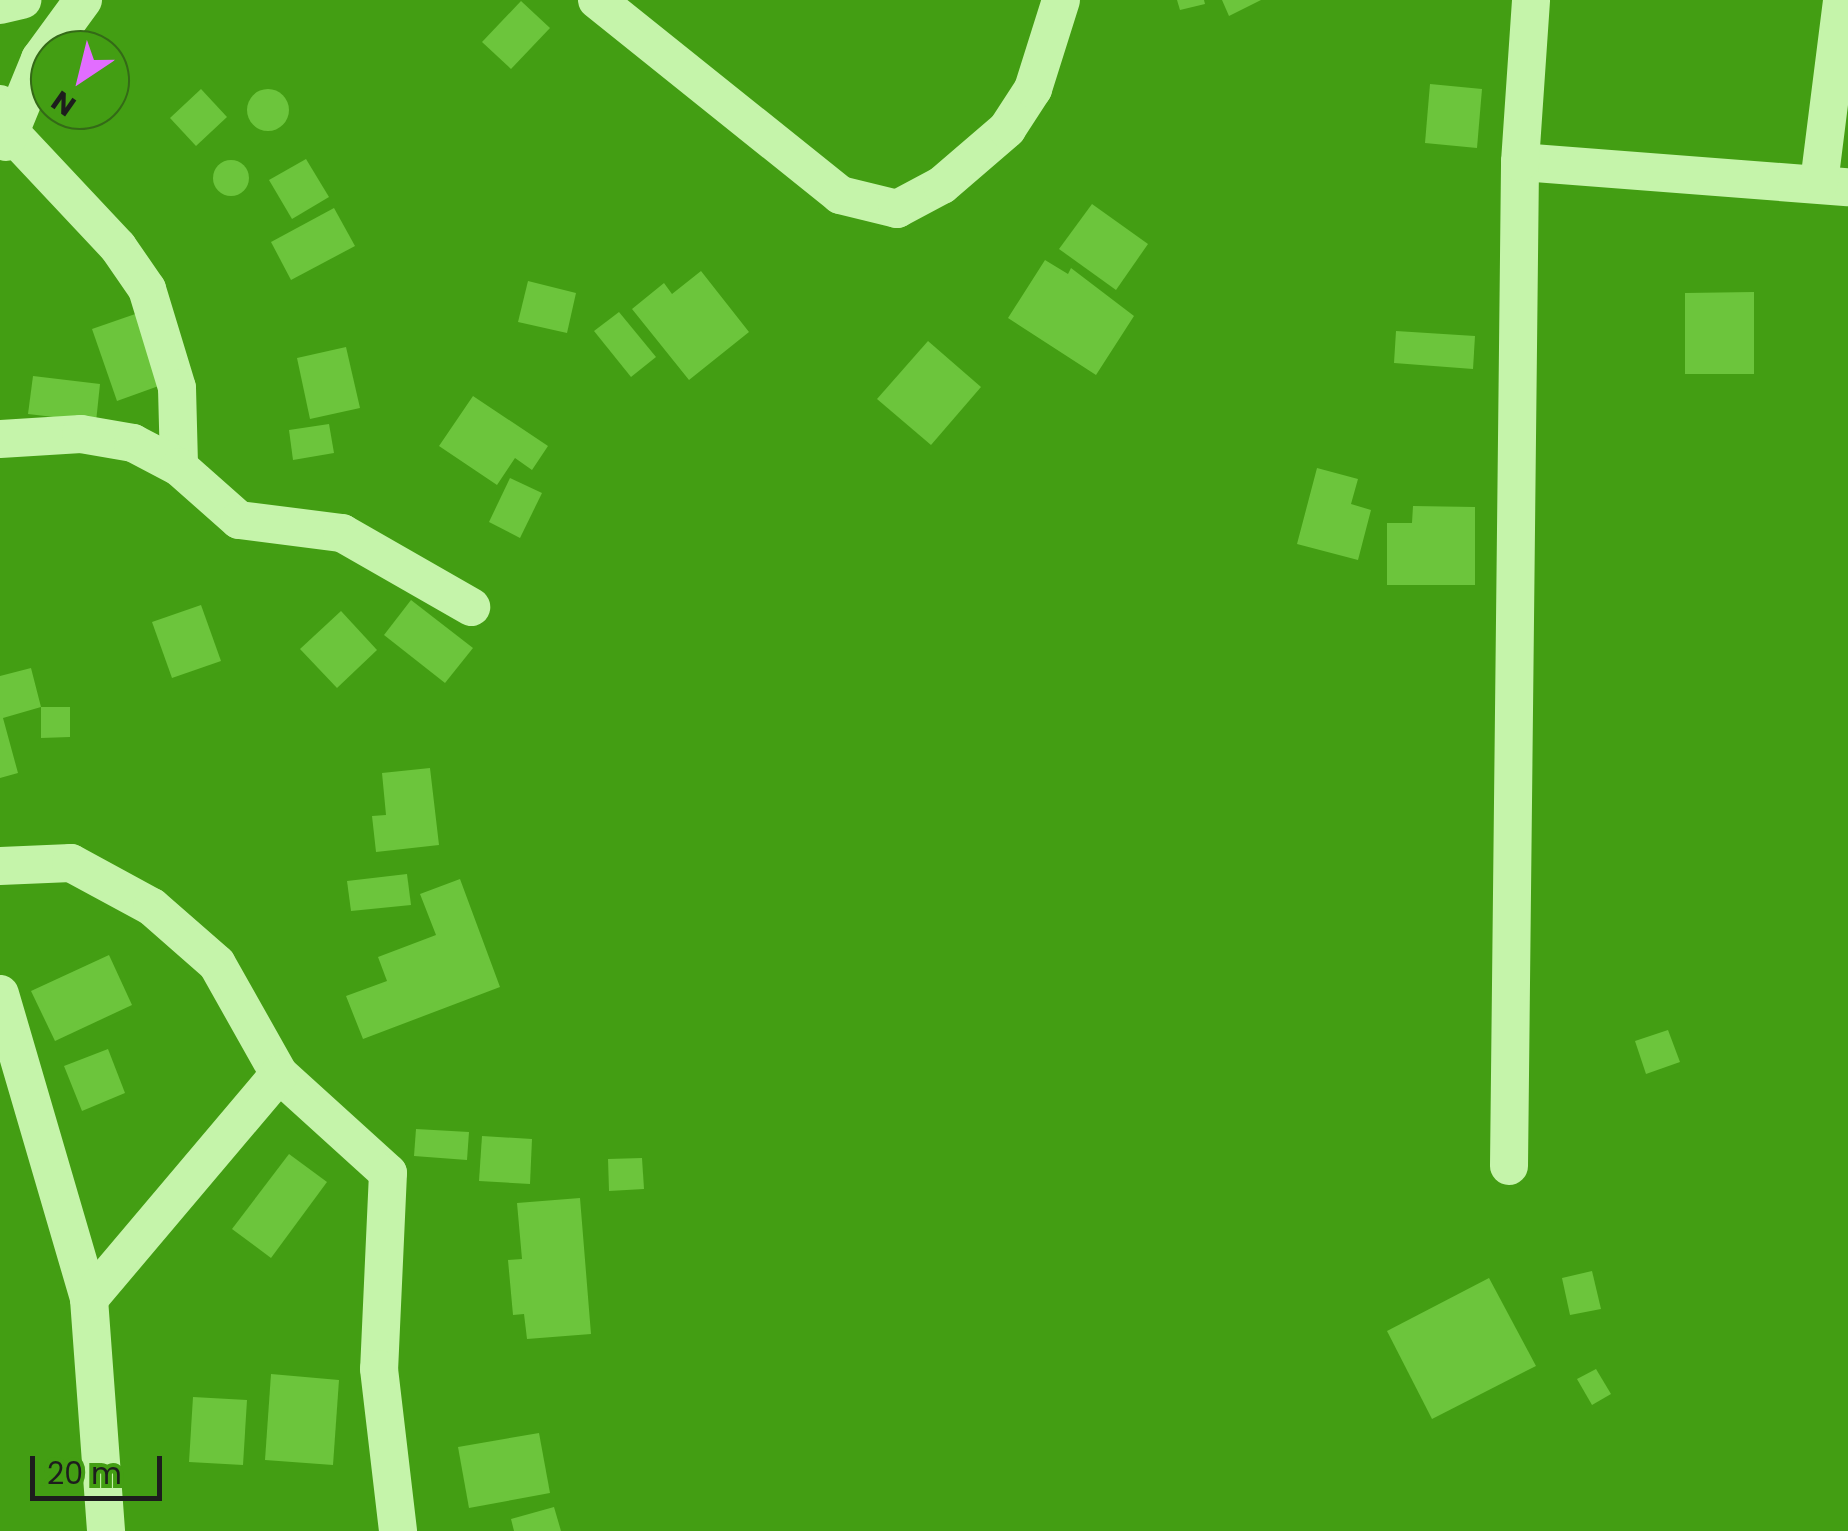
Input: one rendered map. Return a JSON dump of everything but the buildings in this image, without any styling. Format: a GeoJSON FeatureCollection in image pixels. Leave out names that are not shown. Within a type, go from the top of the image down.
{"type":"FeatureCollection","features":[{"type":"Feature","properties":{"kind":"street"},"geometry":{"type":"LineString","coordinates":[[0,5],[22,0]]}},
{"type":"Feature","properties":{"kind":"street"},"geometry":{"type":"LineString","coordinates":[[83,0],[40,60],[4,129],[118,246],[148,289],[176,388],[179,467]]}},
{"type":"Feature","properties":{"kind":"street"},"geometry":{"type":"LineString","coordinates":[[598,0],[840,194],[896,209],[942,185],[1006,128],[1033,89],[1061,0]]}},
{"type":"Feature","properties":{"kind":"street"},"geometry":{"type":"LineString","coordinates":[[1509,1166],[1520,162],[1531,0]]}},
{"type":"Feature","properties":{"kind":"street"},"geometry":{"type":"LineString","coordinates":[[1520,162],[1834,185],[1842,0]]}},
{"type":"Feature","properties":{"kind":"street"},"geometry":{"type":"LineString","coordinates":[[0,438],[106,437],[179,467],[239,520],[342,533],[471,608]]}},
{"type":"Feature","properties":{"kind":"street"},"geometry":{"type":"LineString","coordinates":[[0,866],[71,863],[152,908],[217,964],[279,1074],[388,1173],[379,1369],[398,1531]]}},
{"type":"Feature","properties":{"kind":"street"},"geometry":{"type":"LineString","coordinates":[[0,994],[89,1298],[106,1531]]}},
{"type":"Feature","properties":{"kind":"street"},"geometry":{"type":"LineString","coordinates":[[89,1298],[279,1074]]}}]}
